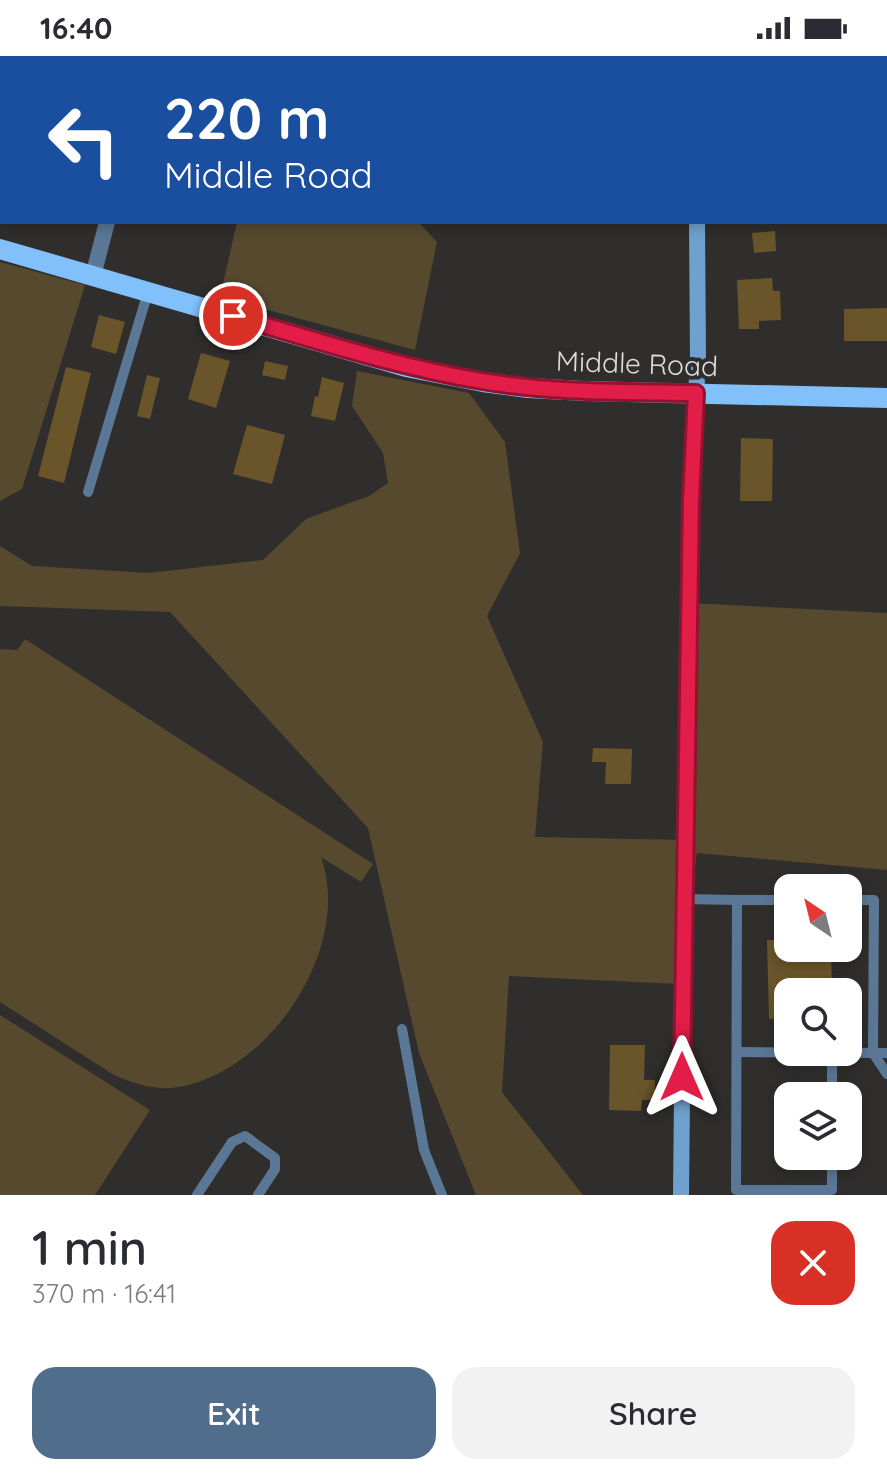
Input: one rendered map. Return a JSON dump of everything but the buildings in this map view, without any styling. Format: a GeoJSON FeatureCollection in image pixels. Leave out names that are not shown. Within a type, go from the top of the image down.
{"type":"FeatureCollection","features":[{"type":"Feature","properties":{"kind":"main road","name":"Middle Road"},"geometry":{"type":"LineString","coordinates":[[0,249],[406,367],[468,379],[528,388],[584,391],[887,398]]}},
{"type":"Feature","properties":{"kind":"street"},"geometry":{"type":"LineString","coordinates":[[93,276],[106,224]]}},
{"type":"Feature","properties":{"kind":"street"},"geometry":{"type":"LineString","coordinates":[[681,1195],[691,500],[698,357],[697,224]]}},
{"type":"Feature","properties":{"kind":"lane"},"geometry":{"type":"LineString","coordinates":[[88,492],[148,292]]}},
{"type":"Feature","properties":{"kind":"lane"},"geometry":{"type":"LineString","coordinates":[[684,899],[774,900]]}},
{"type":"Feature","properties":{"kind":"lane"},"geometry":{"type":"LineString","coordinates":[[737,900],[736,1190],[832,1190],[832,1170]]}},
{"type":"Feature","properties":{"kind":"lane"},"geometry":{"type":"LineString","coordinates":[[862,900],[874,900],[873,1053],[887,1074]]}},
{"type":"Feature","properties":{"kind":"lane"},"geometry":{"type":"LineString","coordinates":[[402,1029],[424,1150],[442,1195]]}},
{"type":"Feature","properties":{"kind":"lane"},"geometry":{"type":"LineString","coordinates":[[737,1052],[774,1052]]}},
{"type":"Feature","properties":{"kind":"lane"},"geometry":{"type":"LineString","coordinates":[[862,1053],[887,1053]]}},
{"type":"Feature","properties":{"kind":"lane"},"geometry":{"type":"LineString","coordinates":[[197,1195],[232,1142],[245,1136],[275,1158],[275,1169],[258,1195]]}},
{"type":"Feature","properties":{"kind":"shaded area"},"geometry":{"type":"Polygon","coordinates":[[[237,224],[421,224],[437,242],[415,350],[220,297],[237,224]]]}},
{"type":"Feature","properties":{"kind":"shaded area"},"geometry":{"type":"Polygon","coordinates":[[[0,262],[85,285],[22,489],[0,501],[0,262]]]}},
{"type":"Feature","properties":{"kind":"shaded area"},"geometry":{"type":"Polygon","coordinates":[[[357,371],[469,393],[505,442],[520,553],[487,616],[543,742],[535,837],[684,840],[690,603],[887,613],[887,870],[697,853],[678,984],[509,976],[502,1092],[583,1195],[476,1195],[419,1053],[368,828],[170,612],[0,606],[0,546],[32,566],[149,573],[263,560],[306,519],[369,496],[388,483],[383,453],[352,406],[357,371]]]}},
{"type":"Feature","properties":{"kind":"shaded area"},"geometry":{"type":"Polygon","coordinates":[[[25,639],[373,864],[361,882],[321,857],[328,892],[325,929],[314,965],[296,1000],[273,1031],[244,1057],[213,1076],[171,1088],[130,1081],[114,1075],[0,1002],[0,649],[17,650],[25,639]]]}},
{"type":"Feature","properties":{"kind":"shaded area"},"geometry":{"type":"Polygon","coordinates":[[[0,1015],[150,1110],[95,1195],[0,1195],[0,1015]]]}},
{"type":"Feature","properties":{"kind":"route"},"geometry":{"type":"LineString","coordinates":[[233,316],[406,367],[483,382],[584,391],[696,393],[691,500],[682,1077]]}}]}
